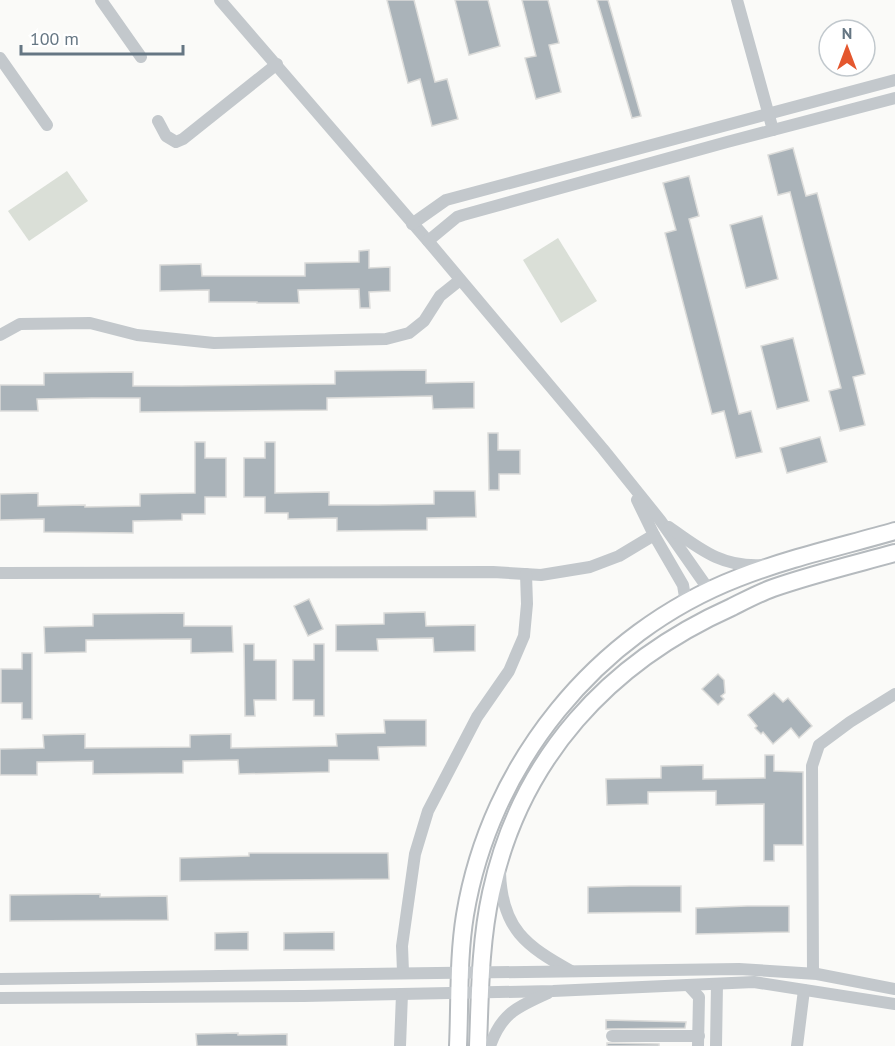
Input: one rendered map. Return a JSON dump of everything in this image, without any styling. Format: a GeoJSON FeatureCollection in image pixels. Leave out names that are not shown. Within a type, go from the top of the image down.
{"type":"FeatureCollection","features":[{"type":"Feature","properties":{"kind":"main road"},"geometry":{"type":"LineString","coordinates":[[458,1046],[461,992],[460,953],[465,914],[481,848],[492,818],[521,762],[540,732],[582,682],[629,640],[680,605],[709,590],[739,577],[786,562],[895,531]]}},
{"type":"Feature","properties":{"kind":"main road"},"geometry":{"type":"LineString","coordinates":[[478,1046],[480,972],[486,918],[500,858],[514,816],[546,761],[585,707],[636,662],[695,623],[772,588],[895,553]]}},
{"type":"Feature","properties":{"kind":"street"},"geometry":{"type":"LineString","coordinates":[[101,0],[141,57]]}},
{"type":"Feature","properties":{"kind":"street"},"geometry":{"type":"LineString","coordinates":[[220,0],[428,241],[660,520],[709,590]]}},
{"type":"Feature","properties":{"kind":"street"},"geometry":{"type":"LineString","coordinates":[[737,0],[773,130]]}},
{"type":"Feature","properties":{"kind":"street"},"geometry":{"type":"LineString","coordinates":[[0,58],[47,125]]}},
{"type":"Feature","properties":{"kind":"street"},"geometry":{"type":"LineString","coordinates":[[158,121],[166,136],[176,142],[183,139],[276,64]]}},
{"type":"Feature","properties":{"kind":"street"},"geometry":{"type":"LineString","coordinates":[[412,224],[446,200],[895,80]]}},
{"type":"Feature","properties":{"kind":"street"},"geometry":{"type":"LineString","coordinates":[[428,241],[457,217],[463,215],[895,98]]}},
{"type":"Feature","properties":{"kind":"street"},"geometry":{"type":"LineString","coordinates":[[0,335],[20,324],[90,323],[137,335],[214,344],[386,339],[409,333],[424,321],[440,296],[459,280]]}},
{"type":"Feature","properties":{"kind":"street"},"geometry":{"type":"LineString","coordinates":[[629,483],[654,535],[683,585],[685,597],[680,605]]}},
{"type":"Feature","properties":{"kind":"street"},"geometry":{"type":"LineString","coordinates":[[660,520],[702,551],[730,563],[762,565],[786,562]]}},
{"type":"Feature","properties":{"kind":"street"},"geometry":{"type":"LineString","coordinates":[[0,573],[494,572],[541,575],[590,567],[619,556],[654,535]]}},
{"type":"Feature","properties":{"kind":"street"},"geometry":{"type":"LineString","coordinates":[[403,972],[402,946],[418,843],[428,811],[477,717],[509,671],[524,636],[527,604],[526,574]]}},
{"type":"Feature","properties":{"kind":"street"},"geometry":{"type":"LineString","coordinates":[[813,973],[812,766],[819,745],[850,722],[895,694]]}},
{"type":"Feature","properties":{"kind":"street"},"geometry":{"type":"LineString","coordinates":[[500,858],[503,901],[508,918],[516,930],[541,955],[572,972]]}},
{"type":"Feature","properties":{"kind":"street"},"geometry":{"type":"LineString","coordinates":[[0,979],[739,969],[813,973],[895,989]]}},
{"type":"Feature","properties":{"kind":"street"},"geometry":{"type":"LineString","coordinates":[[0,998],[553,991],[754,982],[895,1004]]}},
{"type":"Feature","properties":{"kind":"street"},"geometry":{"type":"LineString","coordinates":[[716,1046],[717,984]]}},
{"type":"Feature","properties":{"kind":"street"},"geometry":{"type":"LineString","coordinates":[[612,1036],[698,1041],[699,997],[688,985]]}},
{"type":"Feature","properties":{"kind":"street"},"geometry":{"type":"LineString","coordinates":[[797,1046],[804,990]]}},
{"type":"Feature","properties":{"kind":"street"},"geometry":{"type":"LineString","coordinates":[[490,1046],[499,1025],[507,1014],[553,991]]}},
{"type":"Feature","properties":{"kind":"street"},"geometry":{"type":"LineString","coordinates":[[400,1046],[402,994]]}},
{"type":"Feature","properties":{"kind":"shaded area"},"geometry":{"type":"Polygon","coordinates":[[[67,171],[88,201],[29,241],[8,211],[67,171]]]}},
{"type":"Feature","properties":{"kind":"shaded area"},"geometry":{"type":"Polygon","coordinates":[[[558,238],[597,301],[561,323],[523,260],[558,238]]]}},
{"type":"Feature","properties":{"kind":"building"},"geometry":{"type":"Polygon","coordinates":[[[387,0],[414,0],[435,82],[447,79],[458,119],[432,126],[420,79],[408,83],[387,0]]]}},
{"type":"Feature","properties":{"kind":"building"},"geometry":{"type":"Polygon","coordinates":[[[455,0],[488,0],[500,46],[469,55],[455,0]]]}},
{"type":"Feature","properties":{"kind":"building"},"geometry":{"type":"Polygon","coordinates":[[[522,0],[548,0],[559,43],[549,45],[561,92],[536,99],[525,58],[536,56],[522,0]]]}},
{"type":"Feature","properties":{"kind":"building"},"geometry":{"type":"Polygon","coordinates":[[[597,0],[608,0],[641,116],[632,118],[597,0]]]}},
{"type":"Feature","properties":{"kind":"building"},"geometry":{"type":"Polygon","coordinates":[[[793,148],[806,196],[817,193],[865,374],[853,377],[865,425],[840,431],[829,391],[841,388],[790,192],[778,195],[768,155],[793,148]]]}},
{"type":"Feature","properties":{"kind":"building"},"geometry":{"type":"Polygon","coordinates":[[[689,176],[699,216],[689,219],[739,414],[751,411],[762,452],[736,458],[724,411],[712,414],[665,233],[676,230],[663,183],[689,176]]]}},
{"type":"Feature","properties":{"kind":"building"},"geometry":{"type":"Polygon","coordinates":[[[762,216],[778,279],[746,288],[730,225],[762,216]]]}},
{"type":"Feature","properties":{"kind":"building"},"geometry":{"type":"Polygon","coordinates":[[[369,250],[369,268],[390,267],[390,291],[369,292],[370,308],[360,308],[359,289],[298,290],[299,303],[209,302],[209,290],[160,291],[160,265],[201,264],[202,276],[305,276],[305,263],[359,262],[359,251],[369,250]]]}},
{"type":"Feature","properties":{"kind":"building"},"geometry":{"type":"Polygon","coordinates":[[[793,338],[809,401],[777,409],[761,346],[793,338]]]}},
{"type":"Feature","properties":{"kind":"building"},"geometry":{"type":"Polygon","coordinates":[[[426,370],[426,383],[474,382],[474,408],[433,409],[432,396],[327,398],[327,410],[140,412],[140,398],[92,398],[37,399],[38,411],[0,411],[0,385],[44,385],[44,373],[133,372],[133,386],[181,386],[335,384],[335,371],[426,370]]]}},
{"type":"Feature","properties":{"kind":"building"},"geometry":{"type":"Polygon","coordinates":[[[488,433],[498,433],[498,450],[520,450],[520,474],[499,474],[499,490],[489,490],[488,433]]]}},
{"type":"Feature","properties":{"kind":"building"},"geometry":{"type":"Polygon","coordinates":[[[820,437],[827,462],[787,473],[780,448],[820,437]]]}},
{"type":"Feature","properties":{"kind":"building"},"geometry":{"type":"Polygon","coordinates":[[[195,442],[205,442],[205,458],[226,458],[226,497],[205,497],[205,514],[182,514],[182,520],[133,521],[133,533],[44,532],[44,519],[0,520],[0,494],[38,493],[38,506],[85,505],[85,507],[140,506],[140,494],[195,493],[195,442]]]}},
{"type":"Feature","properties":{"kind":"building"},"geometry":{"type":"Polygon","coordinates":[[[265,442],[275,442],[275,493],[329,492],[329,505],[378,505],[434,504],[434,491],[475,491],[476,517],[427,518],[427,530],[337,531],[337,518],[288,519],[288,513],[265,513],[265,497],[244,497],[244,458],[265,458],[265,442]]]}},
{"type":"Feature","properties":{"kind":"building"},"geometry":{"type":"Polygon","coordinates":[[[309,599],[323,629],[308,636],[294,606],[309,599]]]}},
{"type":"Feature","properties":{"kind":"building"},"geometry":{"type":"Polygon","coordinates":[[[425,612],[426,626],[475,625],[475,651],[434,652],[433,638],[377,639],[378,651],[336,651],[336,625],[384,624],[384,613],[425,612]]]}},
{"type":"Feature","properties":{"kind":"building"},"geometry":{"type":"Polygon","coordinates":[[[184,613],[184,626],[232,626],[233,652],[191,653],[191,639],[86,640],[86,652],[45,653],[44,627],[93,626],[93,614],[184,613]]]}},
{"type":"Feature","properties":{"kind":"building"},"geometry":{"type":"Polygon","coordinates":[[[244,644],[254,644],[254,660],[276,660],[276,700],[254,700],[255,716],[245,716],[244,644]]]}},
{"type":"Feature","properties":{"kind":"building"},"geometry":{"type":"Polygon","coordinates":[[[314,644],[324,644],[324,716],[314,716],[314,700],[293,700],[293,660],[314,660],[314,644]]]}},
{"type":"Feature","properties":{"kind":"building"},"geometry":{"type":"Polygon","coordinates":[[[22,653],[32,653],[32,719],[22,719],[22,703],[1,703],[1,669],[22,669],[22,653]]]}},
{"type":"Feature","properties":{"kind":"building"},"geometry":{"type":"Polygon","coordinates":[[[718,674],[724,680],[725,693],[721,696],[724,699],[718,705],[702,689],[718,674]]]}},
{"type":"Feature","properties":{"kind":"building"},"geometry":{"type":"Polygon","coordinates":[[[774,693],[783,702],[788,698],[812,726],[799,738],[791,728],[773,744],[763,732],[761,734],[755,728],[757,726],[748,715],[774,693]]]}},
{"type":"Feature","properties":{"kind":"building"},"geometry":{"type":"Polygon","coordinates":[[[384,720],[426,720],[426,746],[378,747],[379,760],[329,760],[329,772],[239,774],[238,760],[183,761],[183,773],[93,774],[93,761],[37,762],[37,775],[0,775],[0,749],[44,748],[43,735],[85,734],[85,748],[190,747],[190,735],[231,734],[231,748],[337,746],[336,734],[385,733],[384,720]]]}},
{"type":"Feature","properties":{"kind":"building"},"geometry":{"type":"Polygon","coordinates":[[[765,755],[774,755],[774,771],[803,772],[803,845],[774,845],[774,861],[764,861],[764,804],[716,805],[716,791],[648,792],[648,804],[607,805],[606,779],[661,778],[661,766],[703,765],[703,779],[765,778],[765,755]]]}},
{"type":"Feature","properties":{"kind":"building"},"geometry":{"type":"Polygon","coordinates":[[[249,853],[388,853],[389,879],[180,881],[180,858],[249,856],[249,853]]]}},
{"type":"Feature","properties":{"kind":"building"},"geometry":{"type":"Polygon","coordinates":[[[681,886],[681,912],[588,913],[588,887],[681,886]]]}},
{"type":"Feature","properties":{"kind":"building"},"geometry":{"type":"Polygon","coordinates":[[[100,894],[100,897],[167,896],[168,920],[10,921],[10,895],[100,894]]]}},
{"type":"Feature","properties":{"kind":"building"},"geometry":{"type":"Polygon","coordinates":[[[789,906],[789,932],[696,934],[696,908],[789,906]]]}},
{"type":"Feature","properties":{"kind":"building"},"geometry":{"type":"Polygon","coordinates":[[[248,932],[248,950],[215,950],[215,933],[248,932]]]}},
{"type":"Feature","properties":{"kind":"building"},"geometry":{"type":"Polygon","coordinates":[[[334,932],[334,950],[284,950],[284,933],[334,932]]]}},
{"type":"Feature","properties":{"kind":"building"},"geometry":{"type":"Polygon","coordinates":[[[606,1020],[686,1022],[685,1028],[606,1029],[606,1020]]]}},
{"type":"Feature","properties":{"kind":"building"},"geometry":{"type":"Polygon","coordinates":[[[238,1033],[238,1035],[287,1034],[287,1046],[197,1046],[196,1034],[238,1033]]]}},
{"type":"Feature","properties":{"kind":"building"},"geometry":{"type":"Polygon","coordinates":[[[607,1043],[659,1044],[659,1046],[607,1046],[607,1043]]]}}]}
